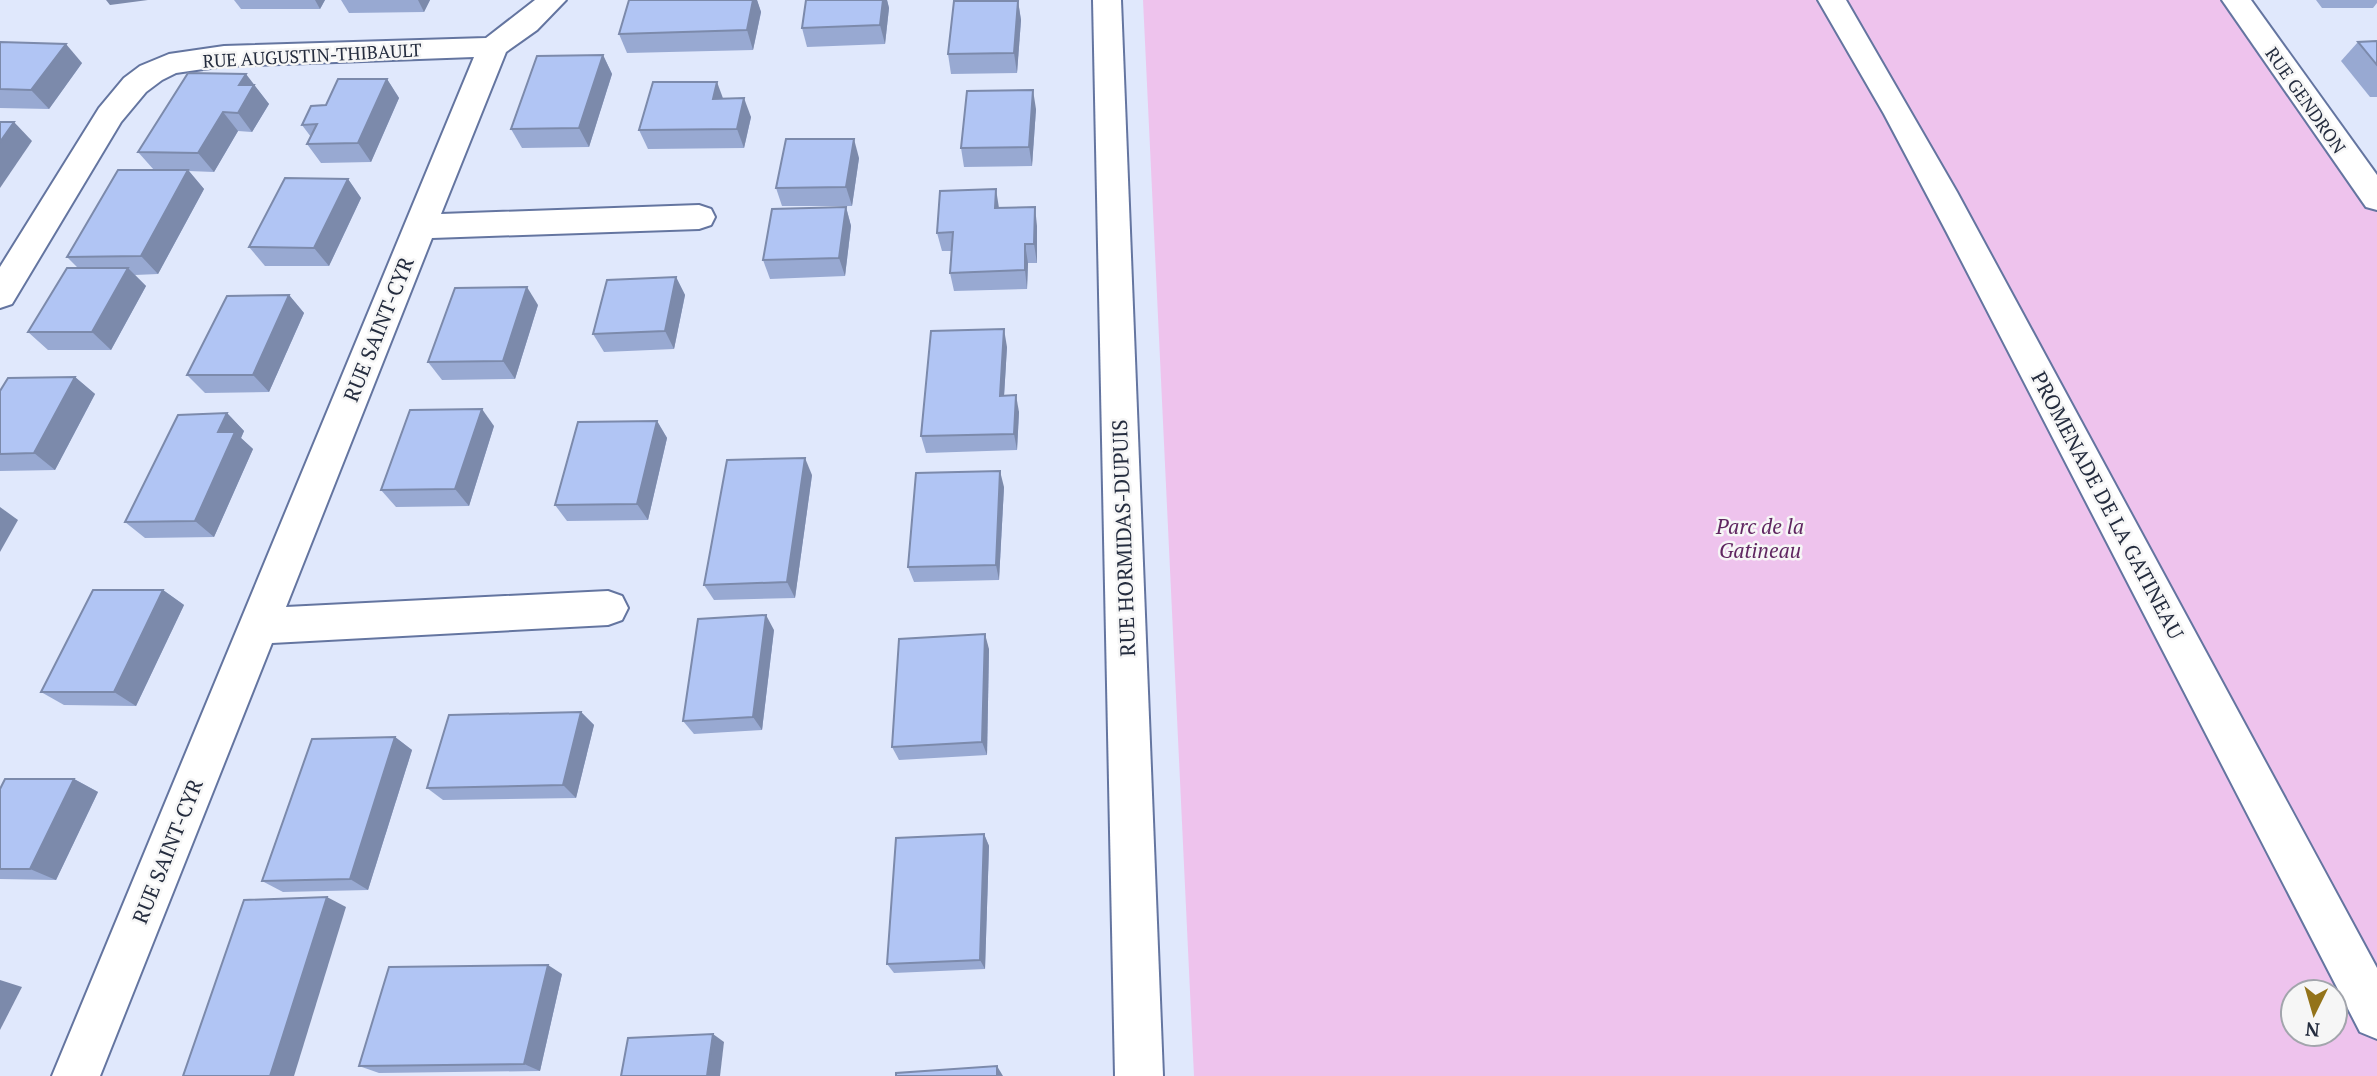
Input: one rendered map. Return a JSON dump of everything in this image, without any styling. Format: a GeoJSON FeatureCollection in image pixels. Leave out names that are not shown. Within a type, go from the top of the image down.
{"type":"FeatureCollection","features":[{"type":"Feature","properties":{"kind":"street"},"geometry":{"type":"LineString","coordinates":[[493,47],[527,23],[552,0]]}},
{"type":"Feature","properties":{"kind":"street","name":"RUE HORMIDAS-DUPUIS"},"geometry":{"type":"LineString","coordinates":[[1107,0],[1139,1076]]}},
{"type":"Feature","properties":{"kind":"street","name":"PROMENADE DE LA GATINEAU"},"geometry":{"type":"LineString","coordinates":[[1832,0],[1945,200],[2124,531],[2283,841],[2377,1014]]}},
{"type":"Feature","properties":{"kind":"street","name":"RUE GENDRON"},"geometry":{"type":"LineString","coordinates":[[2236,0],[2377,199]]}},
{"type":"Feature","properties":{"kind":"street","name":"RUE SAINT-CYR"},"geometry":{"type":"LineString","coordinates":[[76,1076],[493,47]]}},
{"type":"Feature","properties":{"kind":"street","name":"RUE AUGUSTIN-THIBAULT"},"geometry":{"type":"LineString","coordinates":[[0,295],[110,115],[135,85],[151,72],[169,64],[224,56],[493,47]]}},
{"type":"Feature","properties":{"kind":"street"},"geometry":{"type":"LineString","coordinates":[[420,227],[699,217]]}},
{"type":"Feature","properties":{"kind":"street"},"geometry":{"type":"LineString","coordinates":[[258,626],[608,608]]}},
{"type":"Feature","properties":{"kind":"green space","name":"Parc de la Gatineau"},"geometry":{"type":"Polygon","coordinates":[[[1143,0],[2228,0],[2377,210],[2377,1076],[1194,1076],[1143,0]]]}},
{"type":"Feature","properties":{"kind":"building"},"geometry":{"type":"Polygon","coordinates":[[[629,0],[753,0],[747,30],[619,34],[629,0]]]}},
{"type":"Feature","properties":{"kind":"building"},"geometry":{"type":"Polygon","coordinates":[[[806,0],[883,0],[880,25],[802,28],[806,0]]]}},
{"type":"Feature","properties":{"kind":"building"},"geometry":{"type":"Polygon","coordinates":[[[954,1],[1018,1],[1014,53],[948,54],[954,1]]]}},
{"type":"Feature","properties":{"kind":"building"},"geometry":{"type":"Polygon","coordinates":[[[2377,41],[2377,65],[2358,42],[2377,41]]]}},
{"type":"Feature","properties":{"kind":"building"},"geometry":{"type":"Polygon","coordinates":[[[0,42],[66,44],[31,90],[0,89],[0,42]]]}},
{"type":"Feature","properties":{"kind":"building"},"geometry":{"type":"Polygon","coordinates":[[[603,55],[579,128],[511,129],[537,56],[603,55]]]}},
{"type":"Feature","properties":{"kind":"building"},"geometry":{"type":"Polygon","coordinates":[[[188,73],[246,74],[239,85],[254,85],[238,113],[223,112],[198,153],[138,152],[188,73]]]}},
{"type":"Feature","properties":{"kind":"building"},"geometry":{"type":"Polygon","coordinates":[[[338,79],[387,79],[358,143],[307,144],[317,124],[302,125],[311,106],[326,105],[338,79]]]}},
{"type":"Feature","properties":{"kind":"building"},"geometry":{"type":"Polygon","coordinates":[[[653,82],[717,82],[713,99],[744,98],[737,129],[639,130],[653,82]]]}},
{"type":"Feature","properties":{"kind":"building"},"geometry":{"type":"Polygon","coordinates":[[[1033,90],[1029,147],[961,148],[967,91],[1033,90]]]}},
{"type":"Feature","properties":{"kind":"building"},"geometry":{"type":"Polygon","coordinates":[[[0,122],[14,122],[0,142],[0,122]]]}},
{"type":"Feature","properties":{"kind":"building"},"geometry":{"type":"Polygon","coordinates":[[[786,139],[854,139],[846,187],[776,188],[786,139]]]}},
{"type":"Feature","properties":{"kind":"building"},"geometry":{"type":"Polygon","coordinates":[[[118,170],[188,170],[141,256],[67,257],[118,170]]]}},
{"type":"Feature","properties":{"kind":"building"},"geometry":{"type":"Polygon","coordinates":[[[285,178],[348,179],[314,248],[249,247],[285,178]]]}},
{"type":"Feature","properties":{"kind":"building"},"geometry":{"type":"Polygon","coordinates":[[[996,189],[995,208],[1035,207],[1034,244],[1025,244],[1025,270],[950,273],[953,232],[937,233],[940,191],[996,189]]]}},
{"type":"Feature","properties":{"kind":"building"},"geometry":{"type":"Polygon","coordinates":[[[846,207],[839,258],[763,260],[772,209],[846,207]]]}},
{"type":"Feature","properties":{"kind":"building"},"geometry":{"type":"Polygon","coordinates":[[[67,268],[128,268],[92,332],[28,332],[67,268]]]}},
{"type":"Feature","properties":{"kind":"building"},"geometry":{"type":"Polygon","coordinates":[[[676,277],[665,331],[593,334],[607,280],[676,277]]]}},
{"type":"Feature","properties":{"kind":"building"},"geometry":{"type":"Polygon","coordinates":[[[527,287],[503,361],[428,362],[455,288],[527,287]]]}},
{"type":"Feature","properties":{"kind":"building"},"geometry":{"type":"Polygon","coordinates":[[[289,295],[253,375],[187,375],[227,296],[289,295]]]}},
{"type":"Feature","properties":{"kind":"building"},"geometry":{"type":"Polygon","coordinates":[[[1004,329],[1000,396],[1016,395],[1014,434],[921,436],[931,331],[1004,329]]]}},
{"type":"Feature","properties":{"kind":"building"},"geometry":{"type":"Polygon","coordinates":[[[75,377],[34,453],[0,454],[0,391],[8,378],[75,377]]]}},
{"type":"Feature","properties":{"kind":"building"},"geometry":{"type":"Polygon","coordinates":[[[482,409],[455,489],[381,490],[410,410],[482,409]]]}},
{"type":"Feature","properties":{"kind":"building"},"geometry":{"type":"Polygon","coordinates":[[[227,413],[218,432],[235,432],[195,521],[125,522],[178,415],[227,413]]]}},
{"type":"Feature","properties":{"kind":"building"},"geometry":{"type":"Polygon","coordinates":[[[657,421],[637,504],[555,505],[578,422],[657,421]]]}},
{"type":"Feature","properties":{"kind":"building"},"geometry":{"type":"Polygon","coordinates":[[[805,458],[787,582],[704,585],[727,460],[805,458]]]}},
{"type":"Feature","properties":{"kind":"building"},"geometry":{"type":"Polygon","coordinates":[[[1000,471],[996,565],[908,567],[916,473],[1000,471]]]}},
{"type":"Feature","properties":{"kind":"building"},"geometry":{"type":"Polygon","coordinates":[[[93,590],[163,590],[114,692],[41,692],[93,590]]]}},
{"type":"Feature","properties":{"kind":"building"},"geometry":{"type":"Polygon","coordinates":[[[766,615],[753,717],[683,721],[698,619],[766,615]]]}},
{"type":"Feature","properties":{"kind":"building"},"geometry":{"type":"Polygon","coordinates":[[[985,634],[982,742],[892,747],[899,639],[985,634]]]}},
{"type":"Feature","properties":{"kind":"building"},"geometry":{"type":"Polygon","coordinates":[[[581,712],[563,785],[427,788],[449,715],[581,712]]]}},
{"type":"Feature","properties":{"kind":"building"},"geometry":{"type":"Polygon","coordinates":[[[395,737],[350,879],[262,881],[312,739],[395,737]]]}},
{"type":"Feature","properties":{"kind":"building"},"geometry":{"type":"Polygon","coordinates":[[[5,779],[74,779],[30,869],[0,869],[0,789],[5,779]]]}},
{"type":"Feature","properties":{"kind":"building"},"geometry":{"type":"Polygon","coordinates":[[[984,834],[980,960],[887,964],[896,838],[984,834]]]}},
{"type":"Feature","properties":{"kind":"building"},"geometry":{"type":"Polygon","coordinates":[[[327,897],[270,1076],[183,1076],[244,900],[327,897]]]}},
{"type":"Feature","properties":{"kind":"building"},"geometry":{"type":"Polygon","coordinates":[[[548,965],[524,1064],[359,1066],[389,967],[548,965]]]}},
{"type":"Feature","properties":{"kind":"building"},"geometry":{"type":"Polygon","coordinates":[[[713,1034],[707,1076],[621,1076],[628,1038],[713,1034]]]}},
{"type":"Feature","properties":{"kind":"building"},"geometry":{"type":"Polygon","coordinates":[[[997,1066],[997,1076],[896,1076],[896,1073],[997,1066]]]}}]}
